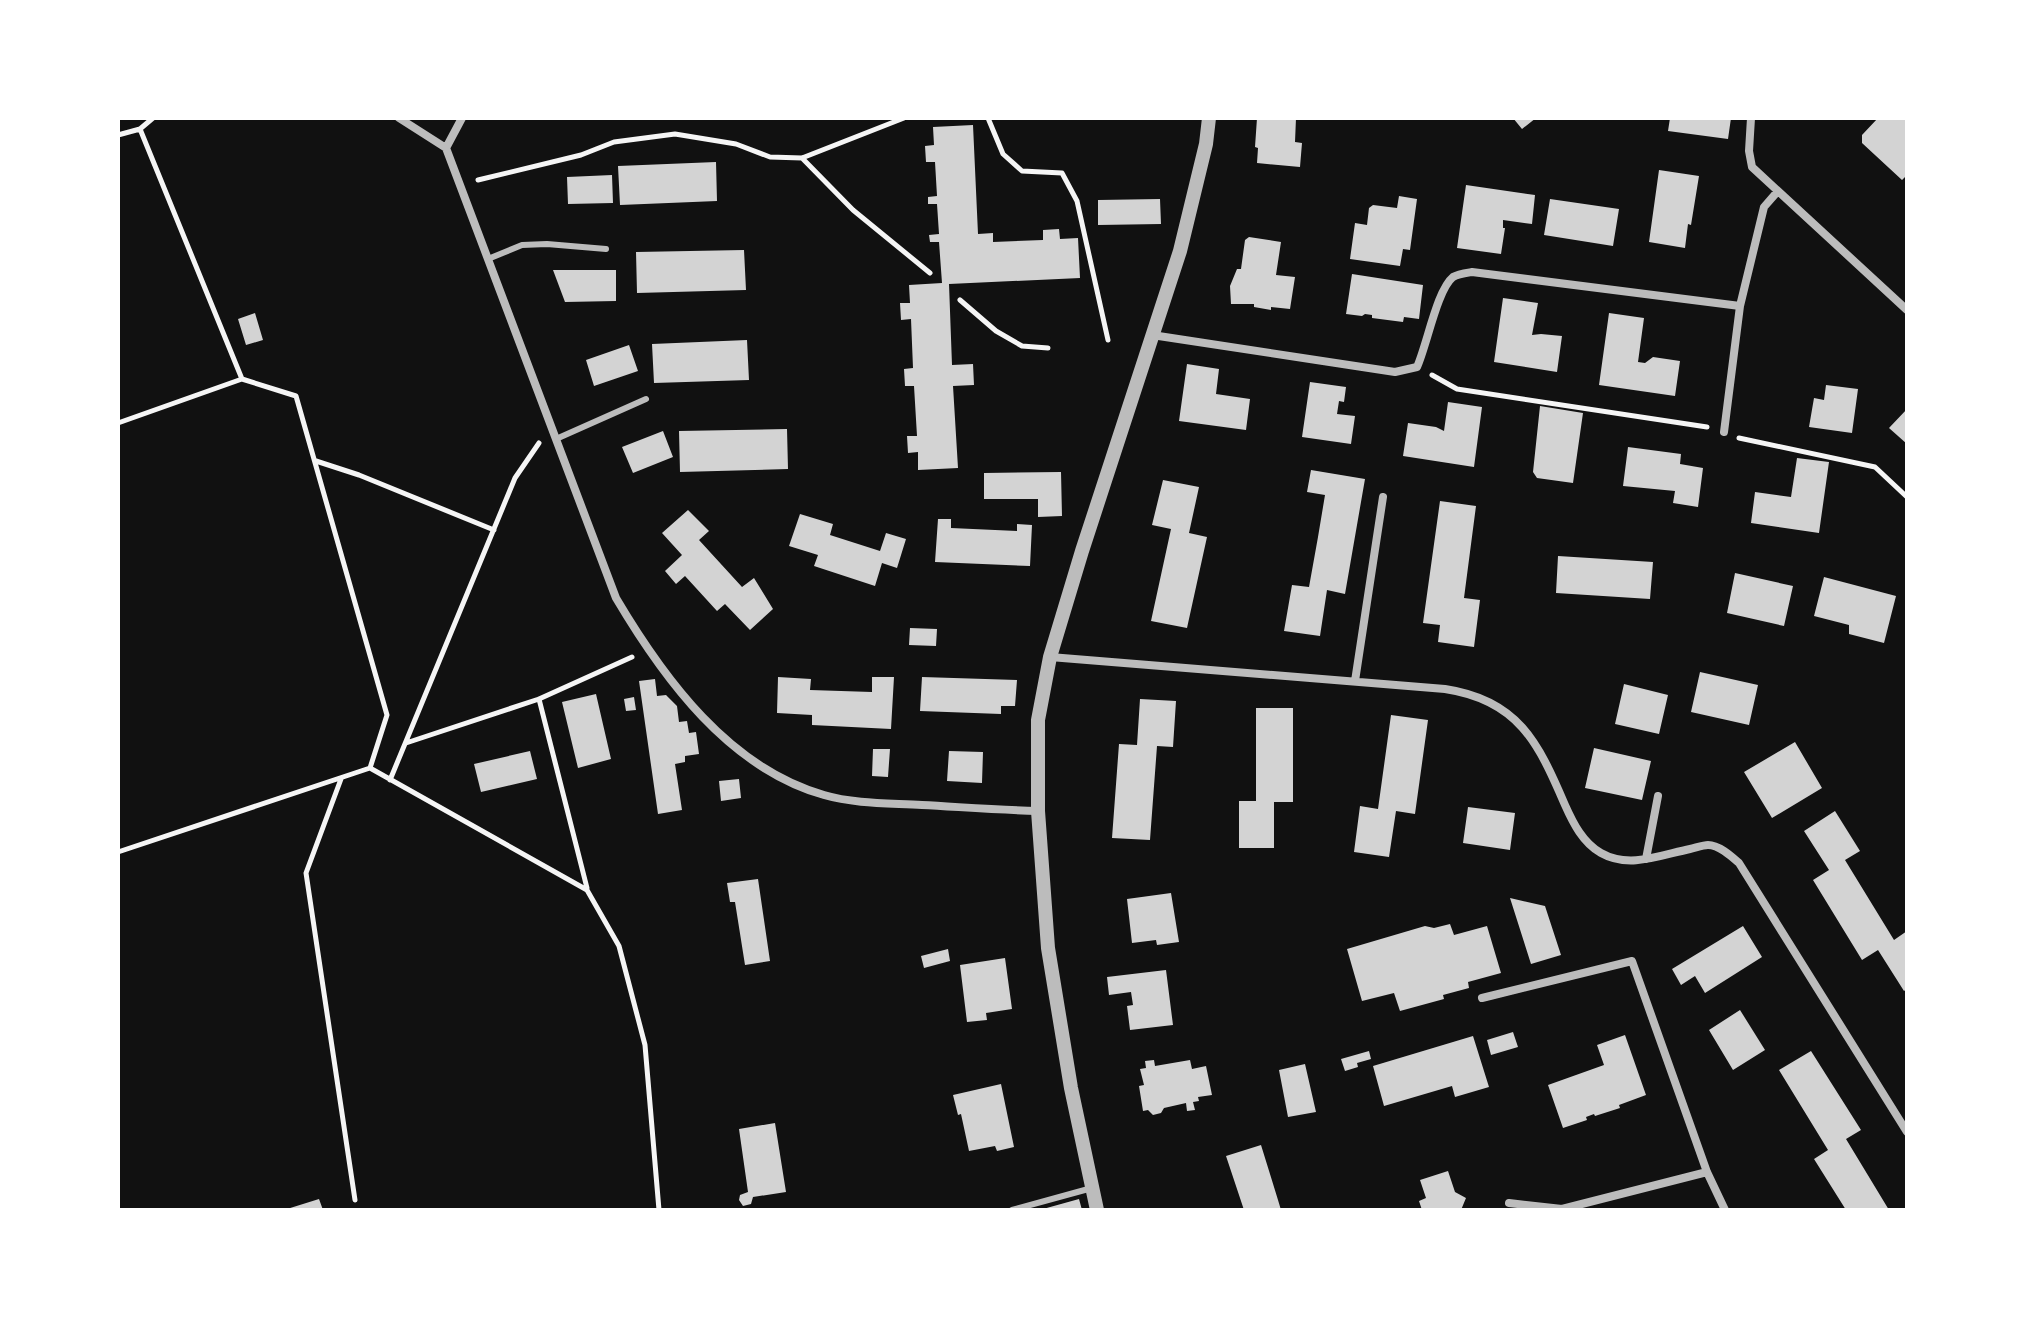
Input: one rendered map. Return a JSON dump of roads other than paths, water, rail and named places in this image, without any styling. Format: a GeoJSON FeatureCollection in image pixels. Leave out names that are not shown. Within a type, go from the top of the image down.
{"type":"FeatureCollection","features":[{"type":"Feature","properties":{"kind":"street"},"geometry":{"type":"LineString","coordinates":[[399,118],[446,148],[616,598],[647,650],[688,700],[729,742],[771,772],[825,795],[872,802],[1038,811]]}},
{"type":"Feature","properties":{"kind":"street"},"geometry":{"type":"LineString","coordinates":[[446,148],[462,118]]}},
{"type":"Feature","properties":{"kind":"street"},"geometry":{"type":"LineString","coordinates":[[1097,1210],[1071,1088],[1048,948],[1038,811],[1038,720],[1050,657],[1180,251],[1206,144],[1209,118]]}},
{"type":"Feature","properties":{"kind":"street"},"geometry":{"type":"LineString","coordinates":[[1751,118],[1749,151],[1752,167],[1907,310]]}},
{"type":"Feature","properties":{"kind":"street"},"geometry":{"type":"LineString","coordinates":[[1724,432],[1740,306],[1764,207],[1777,192]]}},
{"type":"Feature","properties":{"kind":"street"},"geometry":{"type":"LineString","coordinates":[[1152,335],[1395,372],[1417,367],[1442,291],[1455,276],[1472,272],[1740,306]]}},
{"type":"Feature","properties":{"kind":"street"},"geometry":{"type":"LineString","coordinates":[[1355,681],[1383,497]]}},
{"type":"Feature","properties":{"kind":"street"},"geometry":{"type":"LineString","coordinates":[[1050,657],[1473,693],[1497,704],[1516,718],[1529,736],[1576,828],[1597,851],[1614,860],[1637,861],[1709,844],[1728,853],[1739,863],[1907,1132]]}},
{"type":"Feature","properties":{"kind":"street"},"geometry":{"type":"LineString","coordinates":[[1646,859],[1658,796]]}},
{"type":"Feature","properties":{"kind":"street"},"geometry":{"type":"LineString","coordinates":[[1482,998],[1632,961],[1707,1172],[1725,1210]]}},
{"type":"Feature","properties":{"kind":"street"},"geometry":{"type":"LineString","coordinates":[[1509,1203],[1562,1209],[1707,1172]]}},
{"type":"Feature","properties":{"kind":"lane"},"geometry":{"type":"LineString","coordinates":[[488,259],[522,245],[606,249]]}},
{"type":"Feature","properties":{"kind":"lane"},"geometry":{"type":"LineString","coordinates":[[556,439],[646,399]]}},
{"type":"Feature","properties":{"kind":"lane"},"geometry":{"type":"LineString","coordinates":[[1012,1210],[1092,1188]]}}]}
